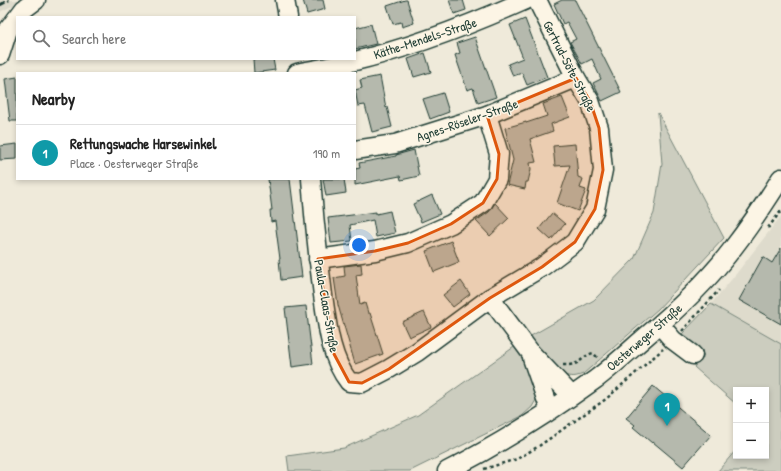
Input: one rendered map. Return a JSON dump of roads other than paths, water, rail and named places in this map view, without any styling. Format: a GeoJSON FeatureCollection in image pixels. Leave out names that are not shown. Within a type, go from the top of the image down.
{"type":"FeatureCollection","features":[{"type":"Feature","properties":{"kind":"street"},"geometry":{"type":"LineString","coordinates":[[18,16],[36,0]]}},
{"type":"Feature","properties":{"kind":"street"},"geometry":{"type":"LineString","coordinates":[[285,0],[288,16]]}},
{"type":"Feature","properties":{"kind":"street","name":"Käthe-Mendels-Straße"},"geometry":{"type":"LineString","coordinates":[[302,72],[351,62],[394,50],[474,23],[526,0]]}},
{"type":"Feature","properties":{"kind":"street","name":"Gertrud-Söte-Straße"},"geometry":{"type":"LineString","coordinates":[[490,298],[542,267],[575,242],[594,209],[603,170],[599,128],[590,102],[576,78],[537,0]]}},
{"type":"Feature","properties":{"kind":"street"},"geometry":{"type":"LineString","coordinates":[[0,55],[11,23]]}},
{"type":"Feature","properties":{"kind":"street"},"geometry":{"type":"LineString","coordinates":[[294,60],[297,72]]}},
{"type":"Feature","properties":{"kind":"street","name":"Agnes-Röseler-Straße"},"geometry":{"type":"LineString","coordinates":[[356,150],[395,144],[487,115],[576,78]]}},
{"type":"Feature","properties":{"kind":"street"},"geometry":{"type":"LineString","coordinates":[[318,259],[375,251],[408,243],[451,224],[482,203],[497,178],[498,154],[487,115]]}},
{"type":"Feature","properties":{"kind":"street","name":"Oesterweger Straße"},"geometry":{"type":"LineString","coordinates":[[447,471],[474,465],[608,370],[660,325],[696,291],[733,249],[781,178]]}},
{"type":"Feature","properties":{"kind":"street","name":"Paula-Claas-Straße"},"geometry":{"type":"LineString","coordinates":[[311,180],[318,259],[328,324],[334,354],[343,374],[349,382],[362,383],[389,369],[417,352],[490,298]]}},
{"type":"Feature","properties":{"kind":"street"},"geometry":{"type":"LineString","coordinates":[[490,298],[531,353],[571,396]]}},
{"type":"Feature","properties":{"kind":"street"},"geometry":{"type":"LineString","coordinates":[[660,325],[673,340],[692,355]]}},
{"type":"Feature","properties":{"kind":"street"},"geometry":{"type":"LineString","coordinates":[[531,353],[550,410]]}},
{"type":"Feature","properties":{"kind":"railway"},"geometry":{"type":"LineString","coordinates":[[0,5],[9,0]]}},
{"type":"Feature","properties":{"kind":"place","name":"Rettungswache Harsewinkel"},"geometry":{"type":"Point","coordinates":[667,426]}}]}
